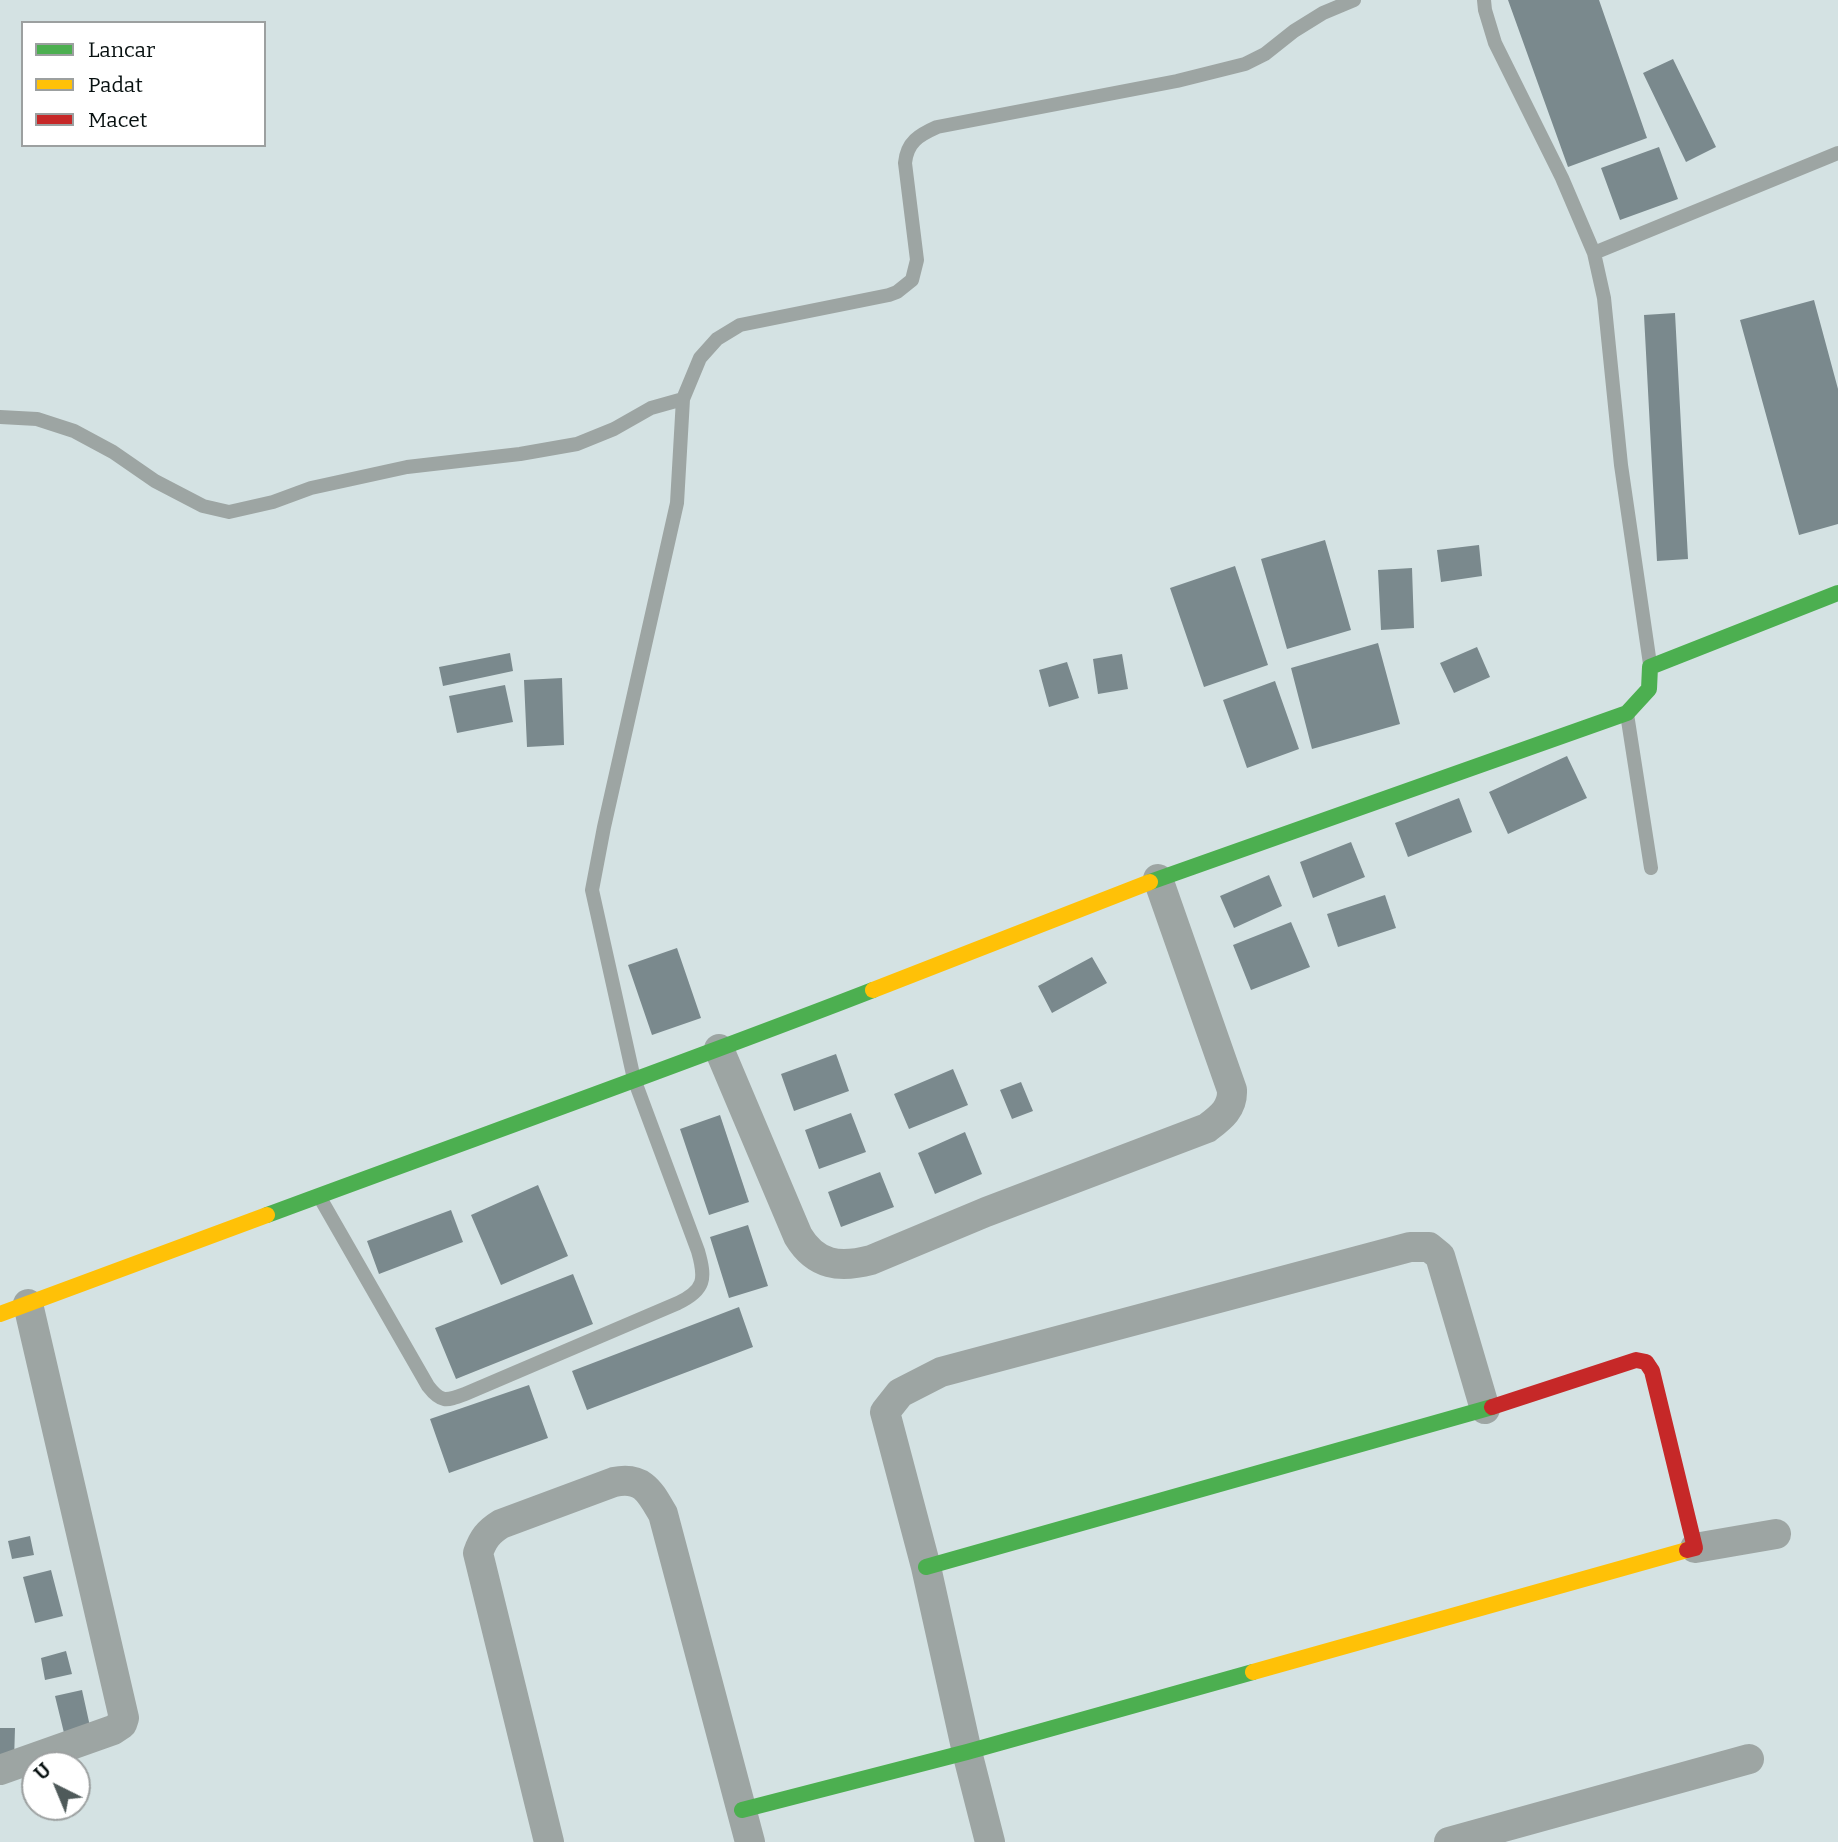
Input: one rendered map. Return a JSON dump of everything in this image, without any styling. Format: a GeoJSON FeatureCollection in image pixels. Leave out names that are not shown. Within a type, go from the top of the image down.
{"type":"FeatureCollection","features":[{"type":"Feature","properties":{"kind":"street"},"geometry":{"type":"LineString","coordinates":[[0,1314],[719,1049],[1158,879],[1627,713],[1649,689],[1650,667],[1838,593]]}},
{"type":"Feature","properties":{"kind":"street"},"geometry":{"type":"LineString","coordinates":[[719,1049],[804,1246],[822,1260],[835,1264],[851,1265],[871,1260],[986,1212],[1207,1128],[1225,1114],[1231,1103],[1232,1090],[1158,879]]}},
{"type":"Feature","properties":{"kind":"street"},"geometry":{"type":"LineString","coordinates":[[990,1842],[926,1567],[885,1412],[900,1393],[941,1371],[1410,1247],[1429,1247],[1440,1256],[1485,1409]]}},
{"type":"Feature","properties":{"kind":"street"},"geometry":{"type":"LineString","coordinates":[[0,1770],[113,1730],[122,1724],[124,1718],[28,1304]]}},
{"type":"Feature","properties":{"kind":"street"},"geometry":{"type":"LineString","coordinates":[[926,1567],[1485,1409],[1636,1360],[1646,1362],[1652,1370],[1695,1548]]}},
{"type":"Feature","properties":{"kind":"street"},"geometry":{"type":"LineString","coordinates":[[549,1842],[478,1553],[489,1531],[501,1524],[625,1480],[635,1481],[643,1486],[663,1514],[750,1842]]}},
{"type":"Feature","properties":{"kind":"street"},"geometry":{"type":"LineString","coordinates":[[742,1810],[967,1752],[1695,1548],[1776,1534]]}},
{"type":"Feature","properties":{"kind":"street"},"geometry":{"type":"LineString","coordinates":[[1449,1842],[1547,1829],[1749,1759]]}},
{"type":"Feature","properties":{"kind":"lane"},"geometry":{"type":"LineString","coordinates":[[319,1196],[428,1386],[441,1399],[454,1398],[697,1293],[703,1276],[698,1251],[634,1079],[592,890],[677,503],[683,399],[700,358],[717,339],[740,325],[889,295],[912,280],[917,260],[905,163],[906,152],[921,134],[937,127],[1177,82],[1245,64],[1265,54],[1323,13],[1354,0]]}},
{"type":"Feature","properties":{"kind":"lane"},"geometry":{"type":"LineString","coordinates":[[1484,0],[1495,43],[1562,178],[1594,253],[1604,298],[1621,465],[1650,667]]}},
{"type":"Feature","properties":{"kind":"lane"},"geometry":{"type":"LineString","coordinates":[[1594,253],[1838,153]]}},
{"type":"Feature","properties":{"kind":"lane"},"geometry":{"type":"LineString","coordinates":[[0,416],[37,419],[74,430],[113,452],[155,481],[203,506],[229,512],[273,502],[311,488],[407,467],[520,454],[576,444],[614,429],[651,408],[683,399]]}},
{"type":"Feature","properties":{"kind":"lane"},"geometry":{"type":"LineString","coordinates":[[1627,713],[1651,868]]}},
{"type":"Feature","properties":{"kind":"building"},"geometry":{"type":"Polygon","coordinates":[[[1508,0],[1599,0],[1647,138],[1568,167],[1508,0]]]}},
{"type":"Feature","properties":{"kind":"building"},"geometry":{"type":"Polygon","coordinates":[[[1673,59],[1716,147],[1686,162],[1643,73],[1673,59]]]}},
{"type":"Feature","properties":{"kind":"building"},"geometry":{"type":"Polygon","coordinates":[[[1659,147],[1678,199],[1620,220],[1601,168],[1659,147]]]}},
{"type":"Feature","properties":{"kind":"building"},"geometry":{"type":"Polygon","coordinates":[[[1814,300],[1838,389],[1838,524],[1799,535],[1740,320],[1814,300]]]}},
{"type":"Feature","properties":{"kind":"building"},"geometry":{"type":"Polygon","coordinates":[[[1675,313],[1688,559],[1657,561],[1644,315],[1675,313]]]}},
{"type":"Feature","properties":{"kind":"building"},"geometry":{"type":"Polygon","coordinates":[[[1325,540],[1351,630],[1287,649],[1261,559],[1325,540]]]}},
{"type":"Feature","properties":{"kind":"building"},"geometry":{"type":"Polygon","coordinates":[[[1479,545],[1482,576],[1441,582],[1437,550],[1479,545]]]}},
{"type":"Feature","properties":{"kind":"building"},"geometry":{"type":"Polygon","coordinates":[[[1235,566],[1268,665],[1204,687],[1170,588],[1235,566]]]}},
{"type":"Feature","properties":{"kind":"building"},"geometry":{"type":"Polygon","coordinates":[[[1412,568],[1414,628],[1381,630],[1378,570],[1412,568]]]}},
{"type":"Feature","properties":{"kind":"building"},"geometry":{"type":"Polygon","coordinates":[[[1378,643],[1400,724],[1312,749],[1291,668],[1378,643]]]}},
{"type":"Feature","properties":{"kind":"building"},"geometry":{"type":"Polygon","coordinates":[[[1477,647],[1490,677],[1454,693],[1440,663],[1477,647]]]}},
{"type":"Feature","properties":{"kind":"building"},"geometry":{"type":"Polygon","coordinates":[[[510,653],[513,671],[443,686],[439,667],[510,653]]]}},
{"type":"Feature","properties":{"kind":"building"},"geometry":{"type":"Polygon","coordinates":[[[1122,654],[1128,689],[1098,694],[1093,659],[1122,654]]]}},
{"type":"Feature","properties":{"kind":"building"},"geometry":{"type":"Polygon","coordinates":[[[1067,662],[1079,698],[1049,707],[1039,670],[1067,662]]]}},
{"type":"Feature","properties":{"kind":"building"},"geometry":{"type":"Polygon","coordinates":[[[562,678],[564,745],[527,747],[524,680],[562,678]]]}},
{"type":"Feature","properties":{"kind":"building"},"geometry":{"type":"Polygon","coordinates":[[[1275,681],[1299,749],[1247,768],[1223,700],[1275,681]]]}},
{"type":"Feature","properties":{"kind":"building"},"geometry":{"type":"Polygon","coordinates":[[[505,685],[513,722],[457,733],[449,696],[505,685]]]}},
{"type":"Feature","properties":{"kind":"building"},"geometry":{"type":"Polygon","coordinates":[[[1567,756],[1587,798],[1508,834],[1489,792],[1567,756]]]}},
{"type":"Feature","properties":{"kind":"building"},"geometry":{"type":"Polygon","coordinates":[[[1459,798],[1472,832],[1408,857],[1395,823],[1459,798]]]}},
{"type":"Feature","properties":{"kind":"building"},"geometry":{"type":"Polygon","coordinates":[[[1351,842],[1365,877],[1313,898],[1300,862],[1351,842]]]}},
{"type":"Feature","properties":{"kind":"building"},"geometry":{"type":"Polygon","coordinates":[[[1269,875],[1282,906],[1234,928],[1220,896],[1269,875]]]}},
{"type":"Feature","properties":{"kind":"building"},"geometry":{"type":"Polygon","coordinates":[[[1385,895],[1396,928],[1338,947],[1327,914],[1385,895]]]}},
{"type":"Feature","properties":{"kind":"building"},"geometry":{"type":"Polygon","coordinates":[[[1291,922],[1310,967],[1251,990],[1233,945],[1291,922]]]}},
{"type":"Feature","properties":{"kind":"building"},"geometry":{"type":"Polygon","coordinates":[[[677,948],[701,1018],[652,1035],[628,965],[677,948]]]}},
{"type":"Feature","properties":{"kind":"building"},"geometry":{"type":"Polygon","coordinates":[[[1092,957],[1107,983],[1052,1013],[1038,986],[1092,957]]]}},
{"type":"Feature","properties":{"kind":"building"},"geometry":{"type":"Polygon","coordinates":[[[836,1054],[849,1091],[794,1111],[781,1074],[836,1054]]]}},
{"type":"Feature","properties":{"kind":"building"},"geometry":{"type":"Polygon","coordinates":[[[953,1069],[968,1105],[909,1129],[894,1094],[953,1069]]]}},
{"type":"Feature","properties":{"kind":"building"},"geometry":{"type":"Polygon","coordinates":[[[1021,1082],[1033,1111],[1012,1119],[1000,1090],[1021,1082]]]}},
{"type":"Feature","properties":{"kind":"building"},"geometry":{"type":"Polygon","coordinates":[[[851,1113],[866,1152],[819,1169],[805,1130],[851,1113]]]}},
{"type":"Feature","properties":{"kind":"building"},"geometry":{"type":"Polygon","coordinates":[[[720,1115],[749,1202],[709,1215],[680,1129],[720,1115]]]}},
{"type":"Feature","properties":{"kind":"building"},"geometry":{"type":"Polygon","coordinates":[[[965,1132],[982,1174],[935,1194],[918,1153],[965,1132]]]}},
{"type":"Feature","properties":{"kind":"building"},"geometry":{"type":"Polygon","coordinates":[[[880,1172],[894,1207],[841,1227],[828,1192],[880,1172]]]}},
{"type":"Feature","properties":{"kind":"building"},"geometry":{"type":"Polygon","coordinates":[[[538,1185],[568,1256],[501,1285],[471,1215],[538,1185]]]}},
{"type":"Feature","properties":{"kind":"building"},"geometry":{"type":"Polygon","coordinates":[[[451,1210],[463,1242],[379,1274],[367,1241],[451,1210]]]}},
{"type":"Feature","properties":{"kind":"building"},"geometry":{"type":"Polygon","coordinates":[[[748,1225],[768,1286],[729,1298],[710,1237],[748,1225]]]}},
{"type":"Feature","properties":{"kind":"building"},"geometry":{"type":"Polygon","coordinates":[[[573,1274],[593,1324],[456,1379],[435,1328],[573,1274]]]}},
{"type":"Feature","properties":{"kind":"building"},"geometry":{"type":"Polygon","coordinates":[[[739,1307],[753,1347],[587,1410],[572,1371],[739,1307]]]}},
{"type":"Feature","properties":{"kind":"building"},"geometry":{"type":"Polygon","coordinates":[[[529,1385],[548,1438],[449,1473],[430,1419],[529,1385]]]}},
{"type":"Feature","properties":{"kind":"building"},"geometry":{"type":"Polygon","coordinates":[[[30,1536],[34,1555],[12,1559],[8,1541],[30,1536]]]}},
{"type":"Feature","properties":{"kind":"building"},"geometry":{"type":"Polygon","coordinates":[[[51,1570],[63,1616],[35,1623],[23,1577],[51,1570]]]}},
{"type":"Feature","properties":{"kind":"building"},"geometry":{"type":"Polygon","coordinates":[[[66,1651],[72,1674],[45,1680],[41,1658],[66,1651]]]}},
{"type":"Feature","properties":{"kind":"building"},"geometry":{"type":"Polygon","coordinates":[[[82,1690],[91,1731],[65,1737],[55,1696],[82,1690]]]}},
{"type":"Feature","properties":{"kind":"building"},"geometry":{"type":"Polygon","coordinates":[[[0,1728],[15,1728],[14,1761],[0,1760],[0,1728]]]}},
{"type":"Feature","properties":{"kind":"traffic: fast"},"geometry":{"type":"LineString","coordinates":[[1150,882],[1627,713],[1649,689],[1650,667],[1838,593]]}},
{"type":"Feature","properties":{"kind":"traffic: fast"},"geometry":{"type":"LineString","coordinates":[[267,1215],[873,990]]}},
{"type":"Feature","properties":{"kind":"traffic: fast"},"geometry":{"type":"LineString","coordinates":[[926,1567],[1492,1407]]}},
{"type":"Feature","properties":{"kind":"traffic: fast"},"geometry":{"type":"LineString","coordinates":[[742,1810],[967,1752],[1253,1672]]}},
{"type":"Feature","properties":{"kind":"traffic: slow"},"geometry":{"type":"LineString","coordinates":[[873,990],[1150,882]]}},
{"type":"Feature","properties":{"kind":"traffic: slow"},"geometry":{"type":"LineString","coordinates":[[0,1314],[267,1215]]}},
{"type":"Feature","properties":{"kind":"traffic: slow"},"geometry":{"type":"LineString","coordinates":[[1253,1672],[1687,1550]]}},
{"type":"Feature","properties":{"kind":"traffic: jam"},"geometry":{"type":"LineString","coordinates":[[1492,1407],[1636,1360],[1646,1362],[1652,1371],[1695,1548],[1687,1550]]}}]}
